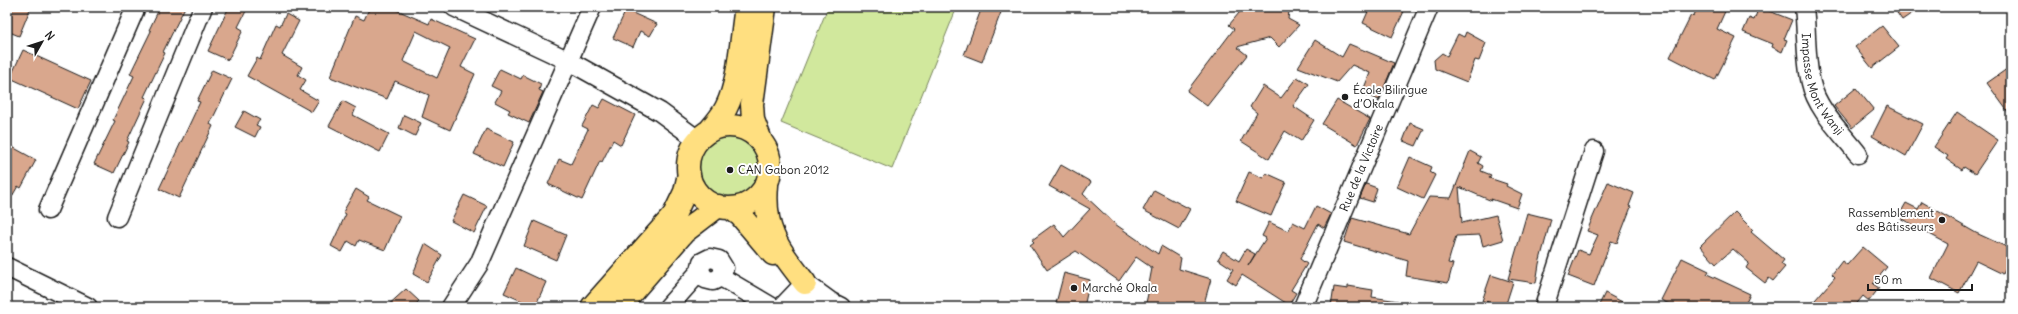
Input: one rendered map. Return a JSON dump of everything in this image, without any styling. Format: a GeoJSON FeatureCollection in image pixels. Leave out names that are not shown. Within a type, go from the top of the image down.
{"type":"FeatureCollection","features":[{"type":"Feature","properties":{"kind":"main road"},"geometry":{"type":"LineString","coordinates":[[592,307],[674,215],[685,192],[689,174],[690,156],[725,110],[730,100],[735,83],[746,7]]}},
{"type":"Feature","properties":{"kind":"main road"},"geometry":{"type":"LineString","coordinates":[[620,307],[684,232],[724,207],[741,206],[752,202],[766,185],[770,174],[770,162],[767,151],[761,141],[753,120],[752,104],[765,7]]}},
{"type":"Feature","properties":{"kind":"main road"},"geometry":{"type":"LineString","coordinates":[[704,136],[723,126],[737,127],[750,132],[761,141]]}},
{"type":"Feature","properties":{"kind":"main road"},"geometry":{"type":"LineString","coordinates":[[689,174],[693,185],[699,194],[708,202],[724,207],[740,215],[753,228],[788,271],[811,288]]}},
{"type":"Feature","properties":{"kind":"main road"},"geometry":{"type":"LineString","coordinates":[[766,185],[766,219],[785,258],[811,288]]}},
{"type":"Feature","properties":{"kind":"street"},"geometry":{"type":"LineString","coordinates":[[48,210],[136,7]]}},
{"type":"Feature","properties":{"kind":"street"},"geometry":{"type":"LineString","coordinates":[[117,217],[204,7]]}},
{"type":"Feature","properties":{"kind":"street"},"geometry":{"type":"LineString","coordinates":[[454,7],[567,60],[704,136]]}},
{"type":"Feature","properties":{"kind":"street"},"geometry":{"type":"LineString","coordinates":[[451,307],[479,264],[567,60],[592,7]]}},
{"type":"Feature","properties":{"kind":"street","name":"Rue de la Victoire"},"geometry":{"type":"LineString","coordinates":[[1303,307],[1429,7]]}},
{"type":"Feature","properties":{"kind":"street","name":"Impasse Mont Wanji"},"geometry":{"type":"LineString","coordinates":[[1804,7],[1805,37],[1811,84],[1818,100],[1858,154]]}},
{"type":"Feature","properties":{"kind":"street"},"geometry":{"type":"LineString","coordinates":[[1544,307],[1594,151]]}},
{"type":"Feature","properties":{"kind":"street"},"geometry":{"type":"LineString","coordinates":[[7,267],[88,307]]}},
{"type":"Feature","properties":{"kind":"street"},"geometry":{"type":"LineString","coordinates":[[668,307],[700,271],[704,279],[713,281],[721,277],[772,307]]}},
{"type":"Feature","properties":{"kind":"street"},"geometry":{"type":"LineString","coordinates":[[782,307],[811,288]]}},
{"type":"Feature","properties":{"kind":"street"},"geometry":{"type":"LineString","coordinates":[[802,307],[811,288]]}},
{"type":"Feature","properties":{"kind":"street"},"geometry":{"type":"LineString","coordinates":[[811,288],[841,307]]}},
{"type":"Feature","properties":{"kind":"green space"},"geometry":{"type":"Polygon","coordinates":[[[828,7],[957,7],[892,169],[781,123],[828,7]]]}},
{"type":"Feature","properties":{"kind":"green space"},"geometry":{"type":"Polygon","coordinates":[[[729,135],[742,138],[752,145],[759,155],[762,168],[759,181],[752,191],[742,198],[729,201],[716,198],[706,191],[699,181],[696,168],[699,155],[706,145],[716,138],[729,135]]]}},
{"type":"Feature","properties":{"kind":"building"},"geometry":{"type":"Polygon","coordinates":[[[7,7],[31,7],[19,36],[7,31],[7,7]]]}},
{"type":"Feature","properties":{"kind":"building"},"geometry":{"type":"Polygon","coordinates":[[[160,7],[185,7],[163,52],[165,53],[144,97],[147,98],[127,141],[129,142],[114,173],[94,164],[115,121],[113,120],[134,76],[130,74],[151,31],[149,30],[160,7]]]}},
{"type":"Feature","properties":{"kind":"building"},"geometry":{"type":"Polygon","coordinates":[[[229,7],[248,7],[238,27],[243,30],[228,60],[208,51],[229,7]]]}},
{"type":"Feature","properties":{"kind":"building"},"geometry":{"type":"Polygon","coordinates":[[[370,7],[390,7],[429,24],[431,19],[475,39],[461,67],[475,74],[450,130],[422,117],[429,95],[395,81],[387,99],[330,77],[355,16],[364,20],[370,7]],[[416,31],[403,61],[437,78],[450,48],[416,31]]]}},
{"type":"Feature","properties":{"kind":"building"},"geometry":{"type":"Polygon","coordinates":[[[982,7],[1003,7],[982,62],[964,55],[982,7]]]}},
{"type":"Feature","properties":{"kind":"building"},"geometry":{"type":"Polygon","coordinates":[[[1244,7],[1284,7],[1289,11],[1288,19],[1299,25],[1279,47],[1270,38],[1237,47],[1247,55],[1207,106],[1187,91],[1234,29],[1229,25],[1244,7]]]}},
{"type":"Feature","properties":{"kind":"building"},"geometry":{"type":"Polygon","coordinates":[[[1370,7],[1406,7],[1392,37],[1363,23],[1370,7]]]}},
{"type":"Feature","properties":{"kind":"building"},"geometry":{"type":"Polygon","coordinates":[[[1698,7],[1727,7],[1717,29],[1736,38],[1715,80],[1670,57],[1691,15],[1693,17],[1698,7]]]}},
{"type":"Feature","properties":{"kind":"building"},"geometry":{"type":"Polygon","coordinates":[[[1759,7],[1792,20],[1784,39],[1787,40],[1782,52],[1772,47],[1773,44],[1743,32],[1749,18],[1754,20],[1759,7]]]}},
{"type":"Feature","properties":{"kind":"building"},"geometry":{"type":"Polygon","coordinates":[[[1893,7],[1921,7],[1902,20],[1893,7]]]}},
{"type":"Feature","properties":{"kind":"building"},"geometry":{"type":"Polygon","coordinates":[[[626,10],[657,24],[650,36],[640,31],[633,47],[613,38],[626,10]]]}},
{"type":"Feature","properties":{"kind":"building"},"geometry":{"type":"Polygon","coordinates":[[[286,14],[299,21],[282,55],[302,67],[298,75],[306,80],[300,90],[319,101],[312,112],[247,76],[257,58],[260,60],[276,24],[280,26],[286,14]]]}},
{"type":"Feature","properties":{"kind":"building"},"geometry":{"type":"Polygon","coordinates":[[[1882,26],[1899,47],[1872,68],[1855,47],[1882,26]]]}},
{"type":"Feature","properties":{"kind":"building"},"geometry":{"type":"Polygon","coordinates":[[[1466,32],[1486,43],[1479,61],[1475,60],[1467,82],[1435,69],[1434,60],[1442,53],[1447,56],[1458,34],[1464,37],[1466,32]]]}},
{"type":"Feature","properties":{"kind":"building"},"geometry":{"type":"Polygon","coordinates":[[[1315,40],[1342,57],[1349,44],[1394,63],[1379,100],[1362,93],[1370,73],[1352,65],[1337,82],[1298,67],[1315,40]]]}},
{"type":"Feature","properties":{"kind":"building"},"geometry":{"type":"Polygon","coordinates":[[[23,50],[91,81],[78,109],[10,78],[23,50]]]}},
{"type":"Feature","properties":{"kind":"building"},"geometry":{"type":"Polygon","coordinates":[[[2011,66],[2011,116],[1987,83],[2011,66]]]}},
{"type":"Feature","properties":{"kind":"building"},"geometry":{"type":"Polygon","coordinates":[[[500,69],[521,79],[523,75],[541,84],[539,90],[543,92],[529,123],[508,113],[510,110],[495,102],[501,91],[491,86],[500,69]]]}},
{"type":"Feature","properties":{"kind":"building"},"geometry":{"type":"Polygon","coordinates":[[[212,70],[232,79],[210,124],[213,126],[179,198],[159,189],[200,102],[197,101],[212,70]]]}},
{"type":"Feature","properties":{"kind":"building"},"geometry":{"type":"Polygon","coordinates":[[[1297,77],[1309,84],[1293,106],[1314,120],[1301,141],[1285,131],[1269,159],[1241,141],[1257,113],[1250,107],[1263,86],[1281,98],[1297,77]]]}},
{"type":"Feature","properties":{"kind":"building"},"geometry":{"type":"Polygon","coordinates":[[[1856,88],[1874,110],[1852,128],[1834,106],[1856,88]]]}},
{"type":"Feature","properties":{"kind":"building"},"geometry":{"type":"Polygon","coordinates":[[[604,99],[635,115],[621,145],[613,140],[602,162],[600,161],[582,200],[548,184],[559,159],[571,164],[588,129],[582,126],[593,105],[599,108],[604,99]]]}},
{"type":"Feature","properties":{"kind":"building"},"geometry":{"type":"Polygon","coordinates":[[[1337,100],[1370,119],[1357,145],[1322,124],[1337,100]]]}},
{"type":"Feature","properties":{"kind":"building"},"geometry":{"type":"Polygon","coordinates":[[[343,101],[356,108],[353,115],[389,134],[380,152],[329,126],[343,101]]]}},
{"type":"Feature","properties":{"kind":"building"},"geometry":{"type":"Polygon","coordinates":[[[1887,106],[1923,124],[1906,156],[1872,136],[1887,106]]]}},
{"type":"Feature","properties":{"kind":"building"},"geometry":{"type":"Polygon","coordinates":[[[244,111],[260,120],[256,125],[260,127],[255,137],[235,127],[244,111]]]}},
{"type":"Feature","properties":{"kind":"building"},"geometry":{"type":"Polygon","coordinates":[[[1957,112],[1998,140],[1975,174],[1964,167],[1962,170],[1946,159],[1948,156],[1934,147],[1957,112]]]}},
{"type":"Feature","properties":{"kind":"building"},"geometry":{"type":"Polygon","coordinates":[[[404,115],[421,123],[415,136],[399,128],[404,115]]]}},
{"type":"Feature","properties":{"kind":"building"},"geometry":{"type":"Polygon","coordinates":[[[1410,123],[1424,129],[1416,146],[1403,141],[1410,123]]]}},
{"type":"Feature","properties":{"kind":"building"},"geometry":{"type":"Polygon","coordinates":[[[486,129],[514,142],[503,167],[474,154],[486,129]]]}},
{"type":"Feature","properties":{"kind":"building"},"geometry":{"type":"Polygon","coordinates":[[[7,144],[36,160],[21,188],[18,186],[7,205],[7,144]]]}},
{"type":"Feature","properties":{"kind":"building"},"geometry":{"type":"Polygon","coordinates":[[[1470,151],[1481,157],[1478,163],[1483,166],[1481,171],[1491,175],[1489,178],[1507,184],[1506,186],[1522,194],[1517,208],[1491,199],[1492,201],[1459,187],[1462,223],[1496,215],[1503,240],[1483,246],[1480,235],[1456,236],[1448,263],[1453,264],[1448,283],[1406,276],[1408,261],[1344,242],[1352,218],[1409,234],[1429,197],[1451,198],[1470,151]]]}},
{"type":"Feature","properties":{"kind":"building"},"geometry":{"type":"Polygon","coordinates":[[[1410,157],[1432,167],[1430,172],[1435,175],[1423,199],[1397,187],[1410,157]]]}},
{"type":"Feature","properties":{"kind":"building"},"geometry":{"type":"Polygon","coordinates":[[[1061,165],[1091,182],[1083,194],[1115,224],[1158,254],[1161,246],[1181,258],[1179,269],[1211,279],[1203,307],[1145,307],[1152,268],[1136,257],[1119,281],[1076,251],[1047,270],[1030,245],[1034,242],[1032,240],[1054,224],[1064,237],[1090,209],[1049,186],[1061,165]]]}},
{"type":"Feature","properties":{"kind":"building"},"geometry":{"type":"Polygon","coordinates":[[[1249,172],[1263,178],[1266,173],[1286,182],[1271,216],[1236,201],[1249,172]]]}},
{"type":"Feature","properties":{"kind":"building"},"geometry":{"type":"Polygon","coordinates":[[[1608,182],[1634,193],[1629,206],[1631,207],[1617,243],[1611,241],[1594,286],[1568,276],[1578,250],[1589,254],[1598,235],[1587,231],[1608,182]]]}},
{"type":"Feature","properties":{"kind":"building"},"geometry":{"type":"Polygon","coordinates":[[[1366,184],[1377,188],[1373,202],[1360,198],[1366,184]]]}},
{"type":"Feature","properties":{"kind":"building"},"geometry":{"type":"Polygon","coordinates":[[[356,189],[369,197],[367,200],[400,216],[385,250],[359,240],[356,246],[348,241],[342,252],[331,246],[346,214],[343,212],[356,189]]]}},
{"type":"Feature","properties":{"kind":"building"},"geometry":{"type":"Polygon","coordinates":[[[1154,190],[1190,209],[1179,229],[1143,210],[1154,190]]]}},
{"type":"Feature","properties":{"kind":"building"},"geometry":{"type":"Polygon","coordinates":[[[464,195],[487,206],[474,233],[451,221],[464,195]]]}},
{"type":"Feature","properties":{"kind":"building"},"geometry":{"type":"Polygon","coordinates":[[[1922,202],[1976,233],[2011,249],[2011,257],[2003,274],[1976,261],[1959,293],[1931,278],[1948,244],[1898,217],[1906,203],[1918,209],[1922,202]]]}},
{"type":"Feature","properties":{"kind":"building"},"geometry":{"type":"Polygon","coordinates":[[[1316,206],[1331,214],[1324,228],[1318,224],[1300,259],[1307,264],[1291,290],[1296,293],[1289,305],[1242,275],[1236,285],[1227,279],[1233,269],[1218,259],[1223,251],[1239,261],[1246,249],[1255,254],[1248,266],[1266,238],[1262,236],[1269,222],[1288,231],[1293,222],[1305,228],[1316,206]]]}},
{"type":"Feature","properties":{"kind":"building"},"geometry":{"type":"Polygon","coordinates":[[[1735,212],[1753,230],[1751,232],[1784,260],[1781,264],[1785,267],[1773,281],[1769,278],[1765,283],[1746,268],[1749,263],[1733,249],[1716,264],[1700,246],[1735,212]]]}},
{"type":"Feature","properties":{"kind":"building"},"geometry":{"type":"Polygon","coordinates":[[[1527,213],[1551,219],[1539,264],[1536,283],[1508,279],[1527,213]]]}},
{"type":"Feature","properties":{"kind":"building"},"geometry":{"type":"Polygon","coordinates":[[[534,221],[566,235],[556,260],[524,246],[534,221]]]}},
{"type":"Feature","properties":{"kind":"building"},"geometry":{"type":"Polygon","coordinates":[[[425,244],[442,255],[427,282],[413,274],[425,244]]]}},
{"type":"Feature","properties":{"kind":"building"},"geometry":{"type":"Polygon","coordinates":[[[1863,247],[1887,267],[1873,284],[1879,288],[1869,301],[1863,296],[1854,307],[1809,307],[1835,277],[1832,274],[1842,261],[1847,265],[1863,247]]]}},
{"type":"Feature","properties":{"kind":"building"},"geometry":{"type":"Polygon","coordinates":[[[1682,258],[1709,271],[1707,274],[1750,294],[1744,307],[1675,307],[1661,300],[1682,258]]]}},
{"type":"Feature","properties":{"kind":"building"},"geometry":{"type":"Polygon","coordinates":[[[516,268],[546,282],[535,307],[504,293],[516,268]]]}},
{"type":"Feature","properties":{"kind":"building","name":"Marché Okala"},"geometry":{"type":"Polygon","coordinates":[[[1064,273],[1090,280],[1084,307],[1055,307],[1064,273]]]}},
{"type":"Feature","properties":{"kind":"building"},"geometry":{"type":"Polygon","coordinates":[[[1491,275],[1513,282],[1505,307],[1487,307],[1488,302],[1482,301],[1491,275]]]}},
{"type":"Feature","properties":{"kind":"building"},"geometry":{"type":"Polygon","coordinates":[[[1348,286],[1373,290],[1372,297],[1398,301],[1397,307],[1331,307],[1334,287],[1348,289],[1348,286]]]}},
{"type":"Feature","properties":{"kind":"building"},"geometry":{"type":"Polygon","coordinates":[[[406,289],[419,301],[413,307],[386,307],[406,289]]]}},
{"type":"Feature","properties":{"kind":"building"},"geometry":{"type":"Polygon","coordinates":[[[1605,293],[1632,307],[1598,307],[1605,293]]]}},
{"type":"Feature","properties":{"kind":"place","name":"École Bilingue d’Okala"},"geometry":{"type":"Point","coordinates":[1345,97]}},
{"type":"Feature","properties":{"kind":"place","name":"CAN Gabon 2012"},"geometry":{"type":"Point","coordinates":[730,170]}},
{"type":"Feature","properties":{"kind":"place","name":"Rassemblement des Bâtisseurs"},"geometry":{"type":"Point","coordinates":[1942,220]}},
{"type":"Feature","properties":{"kind":"place","name":"Marché Okala"},"geometry":{"type":"Point","coordinates":[1074,288]}}]}
